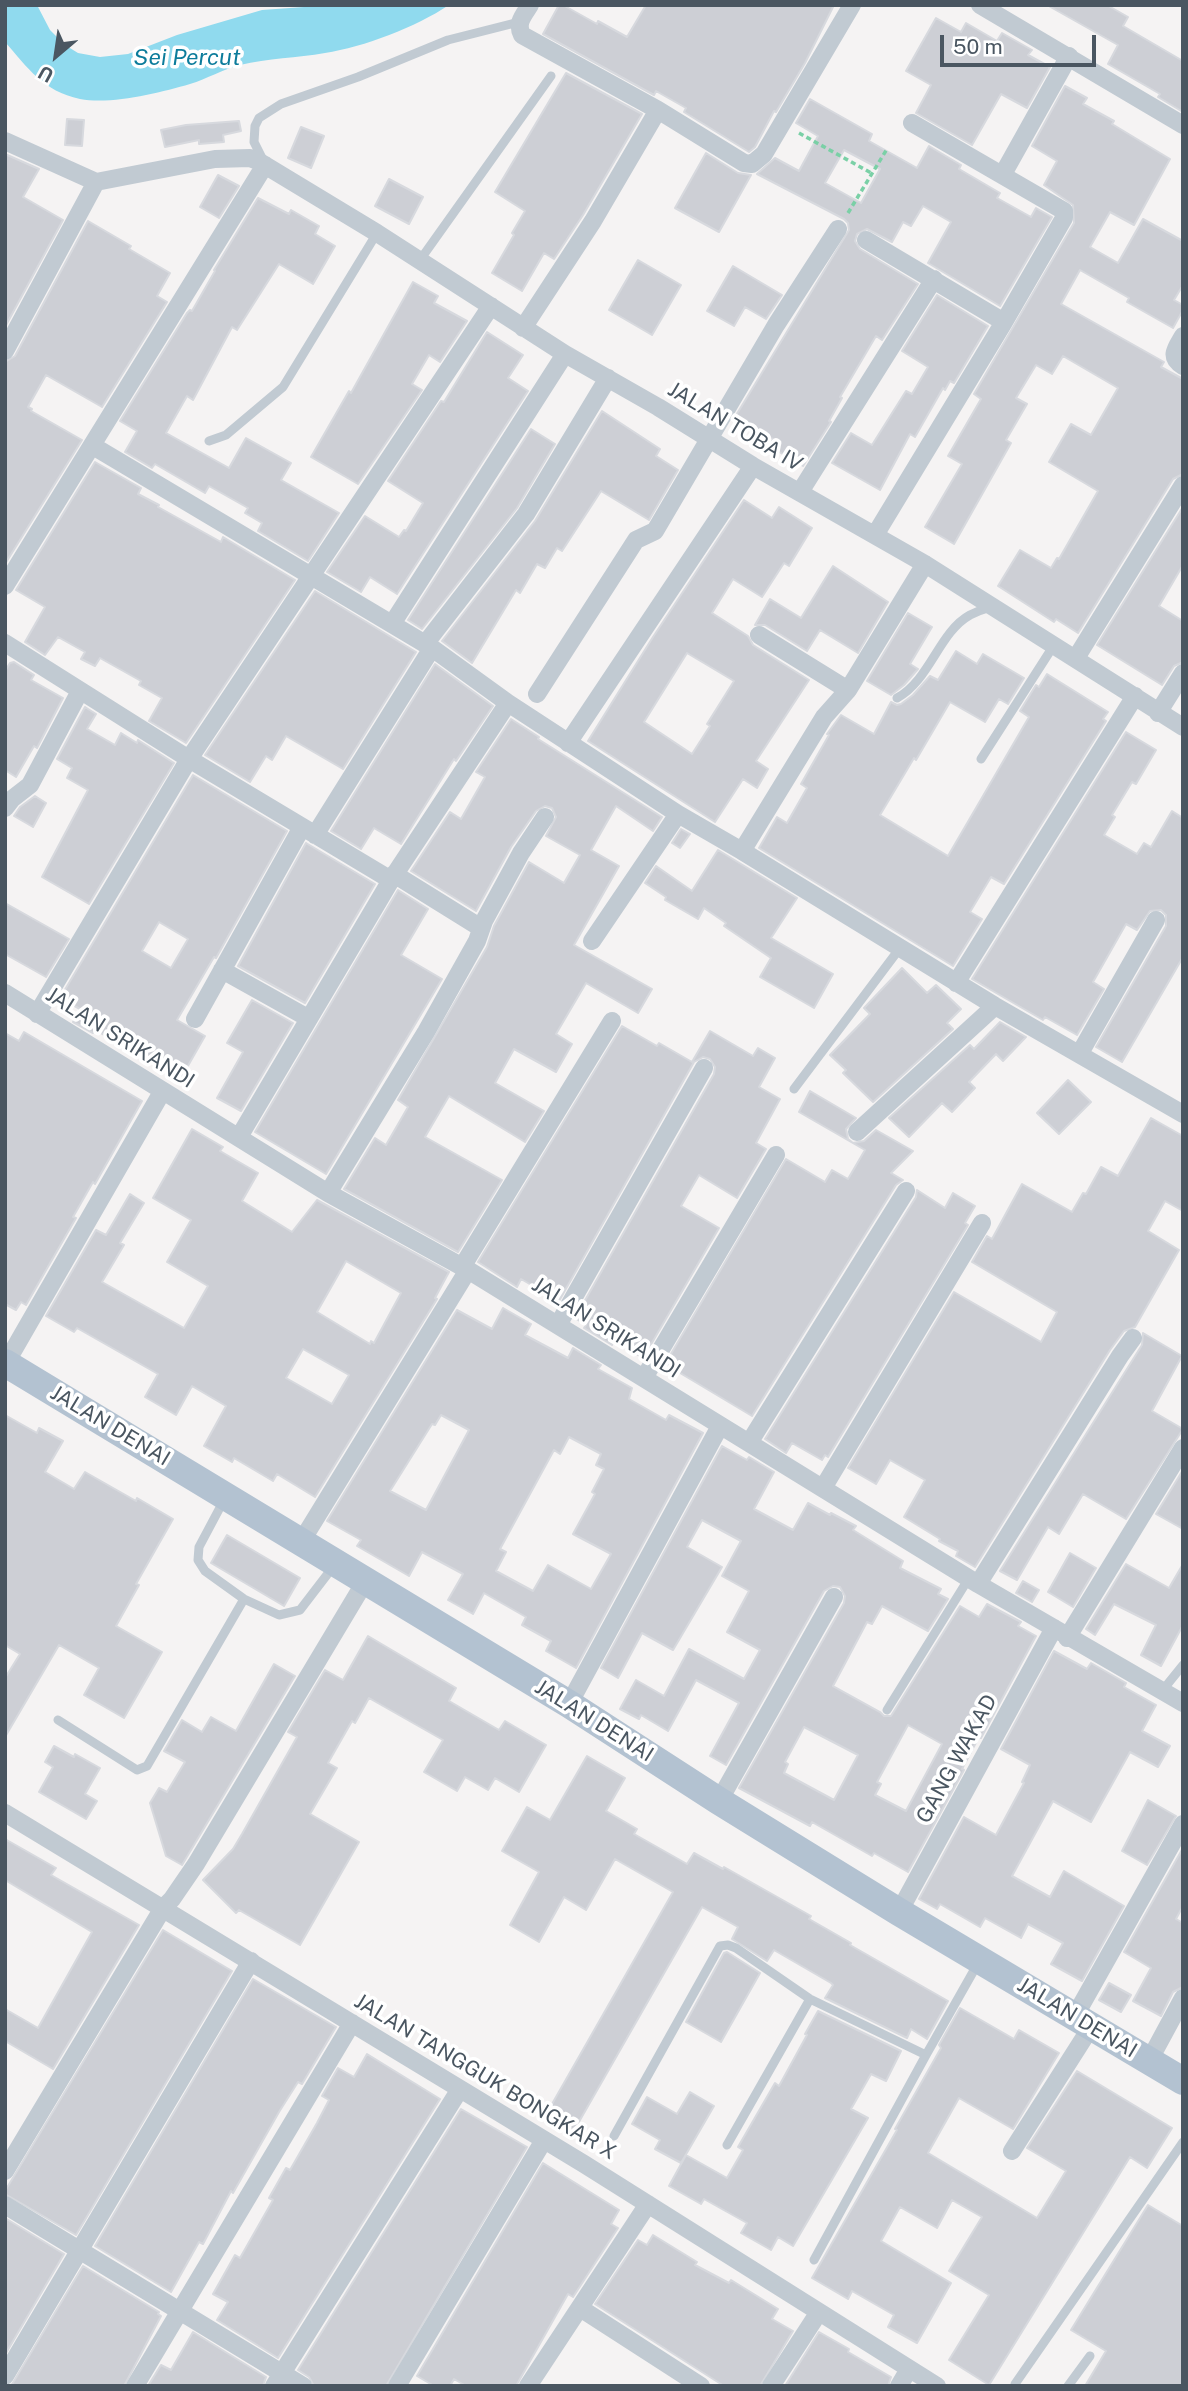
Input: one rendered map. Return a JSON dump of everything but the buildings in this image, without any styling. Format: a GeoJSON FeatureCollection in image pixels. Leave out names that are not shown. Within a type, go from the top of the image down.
{"type":"FeatureCollection","features":[{"type":"Feature","properties":{"kind":"main road","name":"JALAN DENAI"},"geometry":{"type":"LineString","coordinates":[[7,1367],[226,1495],[569,1704],[899,1912],[1183,2081]]}},
{"type":"Feature","properties":{"kind":"street"},"geometry":{"type":"LineString","coordinates":[[530,5],[519,22],[522,35],[657,110],[744,163],[752,164],[764,154],[852,5]]}},
{"type":"Feature","properties":{"kind":"street"},"geometry":{"type":"LineString","coordinates":[[980,5],[1183,125]]}},
{"type":"Feature","properties":{"kind":"street"},"geometry":{"type":"LineString","coordinates":[[1003,174],[1069,56]]}},
{"type":"Feature","properties":{"kind":"street"},"geometry":{"type":"LineString","coordinates":[[523,328],[593,221],[657,110]]}},
{"type":"Feature","properties":{"kind":"street"},"geometry":{"type":"LineString","coordinates":[[875,535],[1004,322],[1065,215],[1062,209],[912,123]]}},
{"type":"Feature","properties":{"kind":"street"},"geometry":{"type":"LineString","coordinates":[[5,141],[96,182],[5,351]]}},
{"type":"Feature","properties":{"kind":"street","name":"JALAN TOBA IV"},"geometry":{"type":"LineString","coordinates":[[96,182],[215,159],[250,158],[377,233],[565,354],[753,467],[925,564],[1183,727]]}},
{"type":"Feature","properties":{"kind":"street"},"geometry":{"type":"LineString","coordinates":[[5,586],[265,166]]}},
{"type":"Feature","properties":{"kind":"street"},"geometry":{"type":"LineString","coordinates":[[537,694],[636,540],[655,531],[776,325],[838,229]]}},
{"type":"Feature","properties":{"kind":"street"},"geometry":{"type":"LineString","coordinates":[[866,240],[1004,322]]}},
{"type":"Feature","properties":{"kind":"street"},"geometry":{"type":"LineString","coordinates":[[800,492],[934,279]]}},
{"type":"Feature","properties":{"kind":"street"},"geometry":{"type":"LineString","coordinates":[[37,1014],[189,760],[491,306]]}},
{"type":"Feature","properties":{"kind":"street"},"geometry":{"type":"LineString","coordinates":[[1183,335],[1174,354],[1174,359],[1183,366]]}},
{"type":"Feature","properties":{"kind":"street"},"geometry":{"type":"LineString","coordinates":[[392,624],[565,354]]}},
{"type":"Feature","properties":{"kind":"street"},"geometry":{"type":"LineString","coordinates":[[195,1019],[222,970],[309,831],[429,646],[526,513],[608,378]]}},
{"type":"Feature","properties":{"kind":"street"},"geometry":{"type":"LineString","coordinates":[[93,446],[429,646],[508,703],[678,814],[995,1006],[1183,1114]]}},
{"type":"Feature","properties":{"kind":"street"},"geometry":{"type":"LineString","coordinates":[[568,743],[753,467]]}},
{"type":"Feature","properties":{"kind":"street"},"geometry":{"type":"LineString","coordinates":[[1076,659],[1183,485]]}},
{"type":"Feature","properties":{"kind":"street"},"geometry":{"type":"LineString","coordinates":[[742,851],[824,717],[848,690],[925,564]]}},
{"type":"Feature","properties":{"kind":"street"},"geometry":{"type":"LineString","coordinates":[[759,635],[848,690]]}},
{"type":"Feature","properties":{"kind":"street"},"geometry":{"type":"LineString","coordinates":[[5,643],[189,760],[481,928]]}},
{"type":"Feature","properties":{"kind":"street"},"geometry":{"type":"LineString","coordinates":[[1158,713],[1183,673]]}},
{"type":"Feature","properties":{"kind":"street"},"geometry":{"type":"LineString","coordinates":[[5,808],[30,785],[80,691]]}},
{"type":"Feature","properties":{"kind":"street"},"geometry":{"type":"LineString","coordinates":[[957,983],[1135,696]]}},
{"type":"Feature","properties":{"kind":"street"},"geometry":{"type":"LineString","coordinates":[[239,1137],[392,877],[508,703]]}},
{"type":"Feature","properties":{"kind":"street"},"geometry":{"type":"LineString","coordinates":[[592,941],[678,814]]}},
{"type":"Feature","properties":{"kind":"street"},"geometry":{"type":"LineString","coordinates":[[328,1193],[426,1032],[477,941],[481,928],[521,853],[545,817]]}},
{"type":"Feature","properties":{"kind":"street"},"geometry":{"type":"LineString","coordinates":[[1080,1053],[1156,920]]}},
{"type":"Feature","properties":{"kind":"street"},"geometry":{"type":"LineString","coordinates":[[222,970],[308,1018]]}},
{"type":"Feature","properties":{"kind":"street","name":"JALAN SRIKANDI"},"geometry":{"type":"LineString","coordinates":[[5,993],[328,1193],[465,1269],[973,1581],[1183,1703]]}},
{"type":"Feature","properties":{"kind":"street"},"geometry":{"type":"LineString","coordinates":[[857,1132],[995,1006]]}},
{"type":"Feature","properties":{"kind":"street"},"geometry":{"type":"LineString","coordinates":[[301,1542],[612,1021]]}},
{"type":"Feature","properties":{"kind":"street"},"geometry":{"type":"LineString","coordinates":[[558,1325],[704,1068]]}},
{"type":"Feature","properties":{"kind":"street"},"geometry":{"type":"LineString","coordinates":[[7,1367],[162,1092]]}},
{"type":"Feature","properties":{"kind":"street"},"geometry":{"type":"LineString","coordinates":[[644,1378],[776,1155]]}},
{"type":"Feature","properties":{"kind":"street"},"geometry":{"type":"LineString","coordinates":[[749,1443],[906,1191]]}},
{"type":"Feature","properties":{"kind":"street"},"geometry":{"type":"LineString","coordinates":[[823,1489],[982,1223]]}},
{"type":"Feature","properties":{"kind":"street"},"geometry":{"type":"LineString","coordinates":[[973,1581],[1133,1338]]}},
{"type":"Feature","properties":{"kind":"street"},"geometry":{"type":"LineString","coordinates":[[569,1704],[720,1426]]}},
{"type":"Feature","properties":{"kind":"street","name":"GANG WAKAD"},"geometry":{"type":"LineString","coordinates":[[899,1912],[1061,1633],[1183,1448]]}},
{"type":"Feature","properties":{"kind":"street"},"geometry":{"type":"LineString","coordinates":[[5,2171],[168,1903],[186,1880],[366,1580]]}},
{"type":"Feature","properties":{"kind":"street"},"geometry":{"type":"LineString","coordinates":[[719,1801],[834,1597]]}},
{"type":"Feature","properties":{"kind":"street","name":"JALAN TANGGUK BONGKAR X"},"geometry":{"type":"LineString","coordinates":[[5,1813],[168,1903],[251,1961],[648,2204],[937,2386]]}},
{"type":"Feature","properties":{"kind":"street"},"geometry":{"type":"LineString","coordinates":[[1012,2151],[1083,2022],[1183,1824]]}},
{"type":"Feature","properties":{"kind":"street"},"geometry":{"type":"LineString","coordinates":[[5,2376],[251,1961]]}},
{"type":"Feature","properties":{"kind":"street"},"geometry":{"type":"LineString","coordinates":[[1149,2061],[1183,1998]]}},
{"type":"Feature","properties":{"kind":"street"},"geometry":{"type":"LineString","coordinates":[[135,2386],[352,2024]]}},
{"type":"Feature","properties":{"kind":"street"},"geometry":{"type":"LineString","coordinates":[[278,2379],[460,2089]]}},
{"type":"Feature","properties":{"kind":"street"},"geometry":{"type":"LineString","coordinates":[[397,2386],[544,2140]]}},
{"type":"Feature","properties":{"kind":"street"},"geometry":{"type":"LineString","coordinates":[[528,2386],[648,2204]]}},
{"type":"Feature","properties":{"kind":"street"},"geometry":{"type":"LineString","coordinates":[[5,2205],[180,2310],[278,2379],[303,2386]]}},
{"type":"Feature","properties":{"kind":"street"},"geometry":{"type":"LineString","coordinates":[[580,2308],[701,2386]]}},
{"type":"Feature","properties":{"kind":"street"},"geometry":{"type":"LineString","coordinates":[[771,2386],[819,2312]]}},
{"type":"Feature","properties":{"kind":"street"},"geometry":{"type":"LineString","coordinates":[[899,2386],[909,2369]]}},
{"type":"Feature","properties":{"kind":"lane"},"geometry":{"type":"LineString","coordinates":[[265,166],[254,142],[255,126],[259,117],[281,104],[448,40],[519,22]]}},
{"type":"Feature","properties":{"kind":"lane"},"geometry":{"type":"LineString","coordinates":[[420,260],[551,76]]}},
{"type":"Feature","properties":{"kind":"lane"},"geometry":{"type":"LineString","coordinates":[[209,441],[226,435],[283,387],[377,233]]}},
{"type":"Feature","properties":{"kind":"lane"},"geometry":{"type":"LineString","coordinates":[[897,698],[907,693],[918,681],[952,633],[968,616],[993,606]]}},
{"type":"Feature","properties":{"kind":"lane"},"geometry":{"type":"LineString","coordinates":[[981,759],[1054,645]]}},
{"type":"Feature","properties":{"kind":"lane"},"geometry":{"type":"LineString","coordinates":[[794,1089],[900,948]]}},
{"type":"Feature","properties":{"kind":"lane"},"geometry":{"type":"LineString","coordinates":[[226,1495],[199,1547],[198,1560],[205,1571],[244,1599],[279,1615],[300,1611],[336,1563]]}},
{"type":"Feature","properties":{"kind":"lane"},"geometry":{"type":"LineString","coordinates":[[887,1710],[973,1581]]}},
{"type":"Feature","properties":{"kind":"lane"},"geometry":{"type":"LineString","coordinates":[[58,1720],[138,1770],[147,1766],[244,1599]]}},
{"type":"Feature","properties":{"kind":"lane"},"geometry":{"type":"LineString","coordinates":[[1162,1691],[1183,1665]]}},
{"type":"Feature","properties":{"kind":"lane"},"geometry":{"type":"LineString","coordinates":[[614,2136],[720,1946],[729,1945],[736,1948],[810,1999],[926,2055]]}},
{"type":"Feature","properties":{"kind":"lane"},"geometry":{"type":"LineString","coordinates":[[814,2260],[980,1960]]}},
{"type":"Feature","properties":{"kind":"lane"},"geometry":{"type":"LineString","coordinates":[[727,2145],[810,1999]]}},
{"type":"Feature","properties":{"kind":"lane"},"geometry":{"type":"LineString","coordinates":[[1015,2384],[1183,2142]]}},
{"type":"Feature","properties":{"kind":"lane"},"geometry":{"type":"LineString","coordinates":[[1068,2386],[1090,2356]]}},
{"type":"Feature","properties":{"kind":"path"},"geometry":{"type":"LineString","coordinates":[[782,124],[873,174]]}},
{"type":"Feature","properties":{"kind":"path"},"geometry":{"type":"LineString","coordinates":[[838,229],[887,149]]}},
{"type":"Feature","properties":{"kind":"water","name":"Sei Percut"},"geometry":{"type":"Polygon","coordinates":[[[5,5],[37,5],[50,30],[65,45],[78,53],[100,57],[128,54],[177,35],[262,10],[332,5],[449,5],[406,28],[356,46],[314,55],[251,63],[196,82],[135,97],[92,100],[80,99],[56,90],[29,69],[5,42],[5,5]]]}}]}
